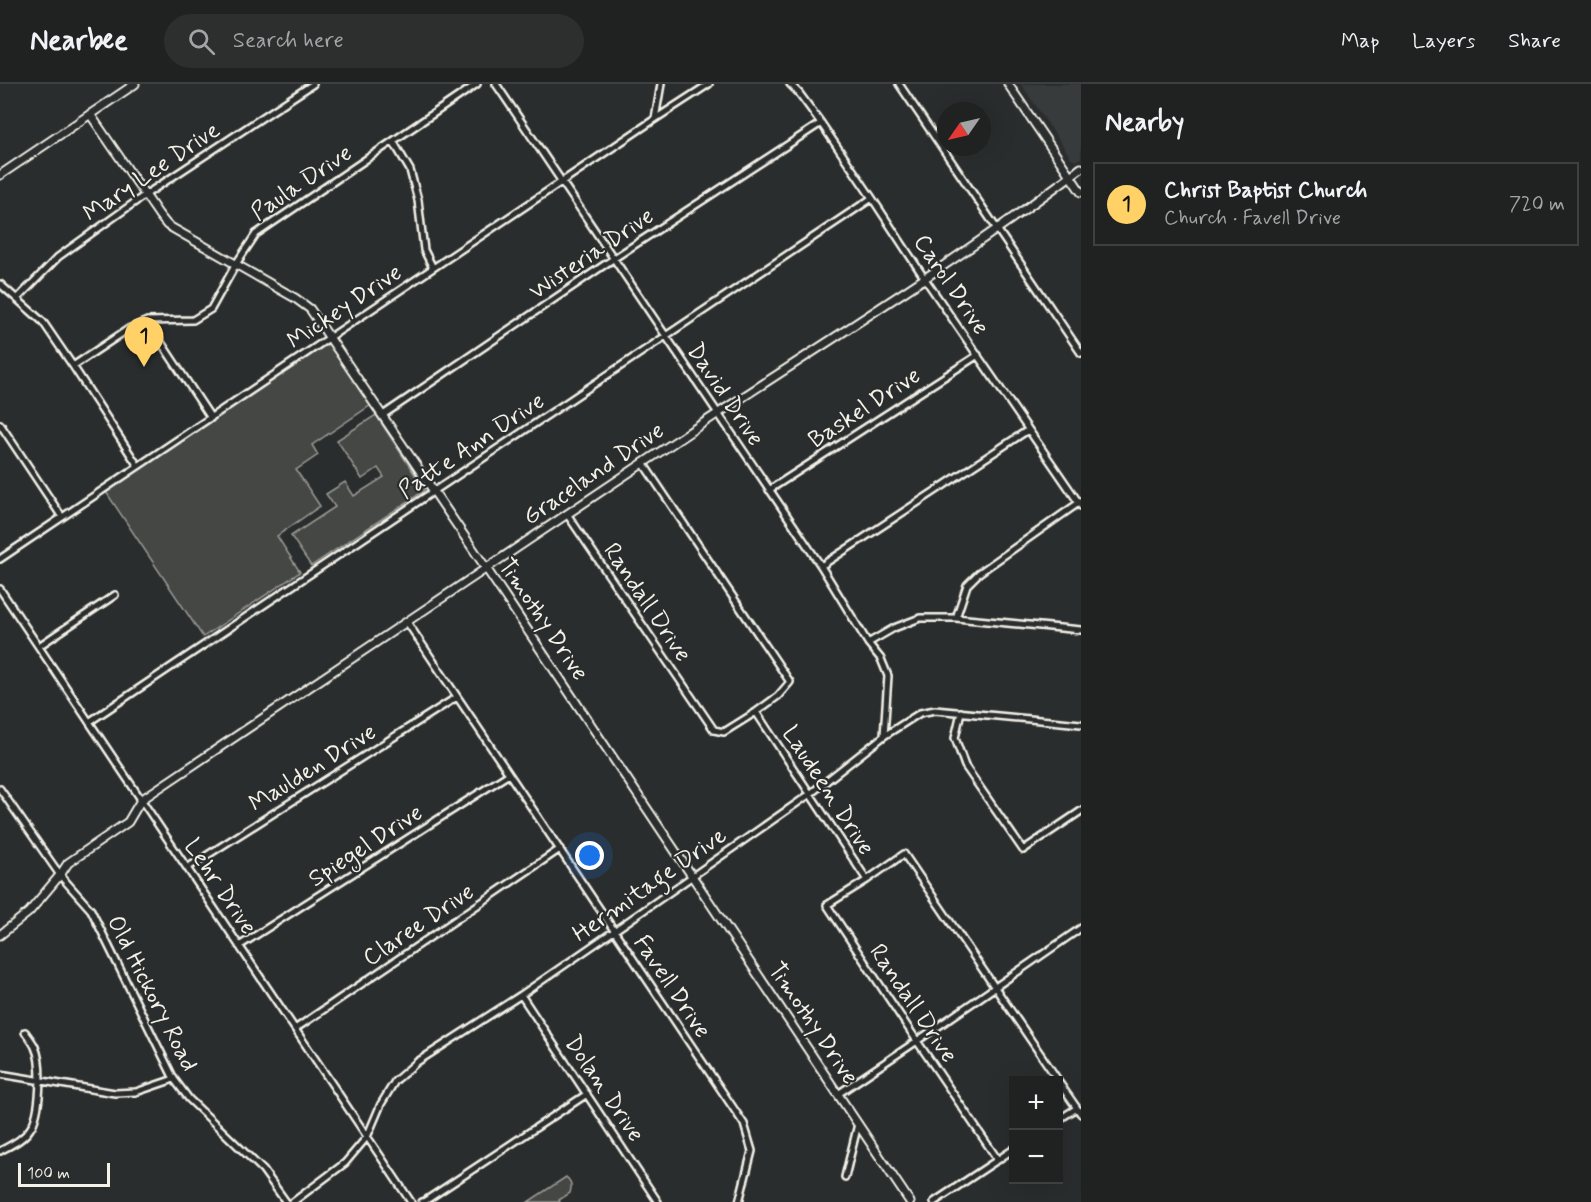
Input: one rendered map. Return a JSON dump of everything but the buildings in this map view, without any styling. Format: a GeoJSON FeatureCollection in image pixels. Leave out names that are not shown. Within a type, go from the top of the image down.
{"type":"FeatureCollection","features":[{"type":"Feature","properties":{"kind":"street"},"geometry":{"type":"LineString","coordinates":[[0,175],[135,84]]}},
{"type":"Feature","properties":{"kind":"street","name":"Mary Lee Drive"},"geometry":{"type":"LineString","coordinates":[[18,298],[57,257],[145,195],[313,84]]}},
{"type":"Feature","properties":{"kind":"street","name":"Paula Drive"},"geometry":{"type":"LineString","coordinates":[[73,366],[130,328],[147,321],[193,320],[211,309],[256,234],[477,84]]}},
{"type":"Feature","properties":{"kind":"street","name":"David Drive"},"geometry":{"type":"LineString","coordinates":[[496,84],[821,566],[868,643],[881,660],[888,676],[884,736]]}},
{"type":"Feature","properties":{"kind":"street"},"geometry":{"type":"LineString","coordinates":[[655,119],[661,84]]}},
{"type":"Feature","properties":{"kind":"street","name":"Mickey Drive"},"geometry":{"type":"LineString","coordinates":[[0,560],[709,84]]}},
{"type":"Feature","properties":{"kind":"street","name":"Carol Drive"},"geometry":{"type":"LineString","coordinates":[[790,84],[821,123],[925,279],[1080,503]]}},
{"type":"Feature","properties":{"kind":"street"},"geometry":{"type":"LineString","coordinates":[[899,84],[1081,353]]}},
{"type":"Feature","properties":{"kind":"street"},"geometry":{"type":"LineString","coordinates":[[1008,84],[1081,192]]}},
{"type":"Feature","properties":{"kind":"street","name":"Timothy Drive"},"geometry":{"type":"LineString","coordinates":[[90,114],[167,225],[295,298],[310,309],[910,1202]]}},
{"type":"Feature","properties":{"kind":"street","name":"Wisteria Drive"},"geometry":{"type":"LineString","coordinates":[[383,415],[821,123]]}},
{"type":"Feature","properties":{"kind":"street"},"geometry":{"type":"LineString","coordinates":[[393,141],[410,171],[418,200],[424,250],[433,268]]}},
{"type":"Feature","properties":{"kind":"street","name":"Graceland Drive"},"geometry":{"type":"LineString","coordinates":[[0,935],[29,912],[68,863],[128,822],[141,800],[643,463],[925,279],[1081,168]]}},
{"type":"Feature","properties":{"kind":"street","name":"Patte Ann Drive"},"geometry":{"type":"LineString","coordinates":[[89,722],[872,198]]}},
{"type":"Feature","properties":{"kind":"street"},"geometry":{"type":"LineString","coordinates":[[0,284],[43,322],[138,466]]}},
{"type":"Feature","properties":{"kind":"street"},"geometry":{"type":"LineString","coordinates":[[147,321],[211,418]]}},
{"type":"Feature","properties":{"kind":"street","name":"Baskel Drive"},"geometry":{"type":"LineString","coordinates":[[769,490],[978,355]]}},
{"type":"Feature","properties":{"kind":"street"},"geometry":{"type":"LineString","coordinates":[[0,424],[62,517]]}},
{"type":"Feature","properties":{"kind":"street"},"geometry":{"type":"LineString","coordinates":[[821,566],[1028,430]]}},
{"type":"Feature","properties":{"kind":"street","name":"Laudeen Drive"},"geometry":{"type":"LineString","coordinates":[[643,463],[790,682],[778,696],[756,712],[867,880],[904,854],[1055,1076]]}},
{"type":"Feature","properties":{"kind":"street"},"geometry":{"type":"LineString","coordinates":[[956,618],[967,585],[979,573],[1080,503]]}},
{"type":"Feature","properties":{"kind":"street","name":"Randall Drive"},"geometry":{"type":"LineString","coordinates":[[567,514],[714,730],[724,732],[756,712]]}},
{"type":"Feature","properties":{"kind":"street","name":"Lehr Drive"},"geometry":{"type":"LineString","coordinates":[[0,589],[411,1202]]}},
{"type":"Feature","properties":{"kind":"street"},"geometry":{"type":"LineString","coordinates":[[39,646],[115,596]]}},
{"type":"Feature","properties":{"kind":"street"},"geometry":{"type":"LineString","coordinates":[[868,643],[894,628],[920,618],[956,618],[1081,630]]}},
{"type":"Feature","properties":{"kind":"street","name":"Favell Drive"},"geometry":{"type":"LineString","coordinates":[[407,622],[744,1124],[752,1151],[739,1202]]}},
{"type":"Feature","properties":{"kind":"street","name":"Maulden Drive"},"geometry":{"type":"LineString","coordinates":[[187,868],[457,696]]}},
{"type":"Feature","properties":{"kind":"street","name":"Hermitage Drive"},"geometry":{"type":"LineString","coordinates":[[293,1202],[345,1163],[367,1137],[381,1104],[395,1082],[417,1062],[614,931],[810,794],[884,736],[920,713],[935,710],[1081,724]]}},
{"type":"Feature","properties":{"kind":"street"},"geometry":{"type":"LineString","coordinates":[[961,712],[955,738],[965,766],[1023,850],[1081,811]]}},
{"type":"Feature","properties":{"kind":"street","name":"Spiegel Drive"},"geometry":{"type":"LineString","coordinates":[[240,946],[509,774]]}},
{"type":"Feature","properties":{"kind":"street","name":"Old Hickory Road"},"geometry":{"type":"LineString","coordinates":[[0,789],[60,875],[91,910],[174,1079],[189,1099],[263,1170],[286,1202]]}},
{"type":"Feature","properties":{"kind":"street","name":"Claree Drive"},"geometry":{"type":"LineString","coordinates":[[295,1029],[560,849]]}},
{"type":"Feature","properties":{"kind":"street","name":"Randall Drive"},"geometry":{"type":"LineString","coordinates":[[867,880],[827,905],[998,1160]]}},
{"type":"Feature","properties":{"kind":"street"},"geometry":{"type":"LineString","coordinates":[[838,1094],[1081,928]]}},
{"type":"Feature","properties":{"kind":"street","name":"Dolan Drive"},"geometry":{"type":"LineString","coordinates":[[521,995],[658,1202]]}},
{"type":"Feature","properties":{"kind":"street"},"geometry":{"type":"LineString","coordinates":[[0,1151],[20,1140],[30,1129],[36,1116],[39,1061],[35,1047],[25,1032]]}},
{"type":"Feature","properties":{"kind":"street"},"geometry":{"type":"LineString","coordinates":[[0,1074],[115,1093],[136,1092],[174,1079]]}},
{"type":"Feature","properties":{"kind":"street","name":"Laudeen Drive"},"geometry":{"type":"LineString","coordinates":[[1063,1088],[1081,1114]]}},
{"type":"Feature","properties":{"kind":"street"},"geometry":{"type":"LineString","coordinates":[[422,1202],[587,1094]]}},
{"type":"Feature","properties":{"kind":"street"},"geometry":{"type":"LineString","coordinates":[[1063,1117],[1077,1108]]}},
{"type":"Feature","properties":{"kind":"street"},"geometry":{"type":"LineString","coordinates":[[845,1177],[858,1124]]}},
{"type":"Feature","properties":{"kind":"street"},"geometry":{"type":"LineString","coordinates":[[934,1202],[1009,1152]]}},
{"type":"Feature","properties":{"kind":"shaded area"},"geometry":{"type":"Polygon","coordinates":[[[1021,84],[1081,84],[1081,158],[1075,161],[1071,158],[1021,84]]]}},
{"type":"Feature","properties":{"kind":"shaded area"},"geometry":{"type":"Polygon","coordinates":[[[329,343],[371,405],[312,445],[318,455],[296,470],[320,506],[277,536],[300,572],[203,637],[106,492],[329,343]]]}},
{"type":"Feature","properties":{"kind":"shaded area"},"geometry":{"type":"Polygon","coordinates":[[[376,415],[425,490],[311,566],[291,536],[335,507],[326,494],[345,482],[354,496],[384,477],[378,468],[362,479],[337,440],[376,415]]]}},
{"type":"Feature","properties":{"kind":"shaded area"},"geometry":{"type":"Polygon","coordinates":[[[566,1177],[570,1182],[571,1191],[559,1200],[560,1202],[528,1202],[566,1177]]]}},
{"type":"Feature","properties":{"kind":"place","name":"Christ Baptist Church"},"geometry":{"type":"Point","coordinates":[144,367]}}]}
